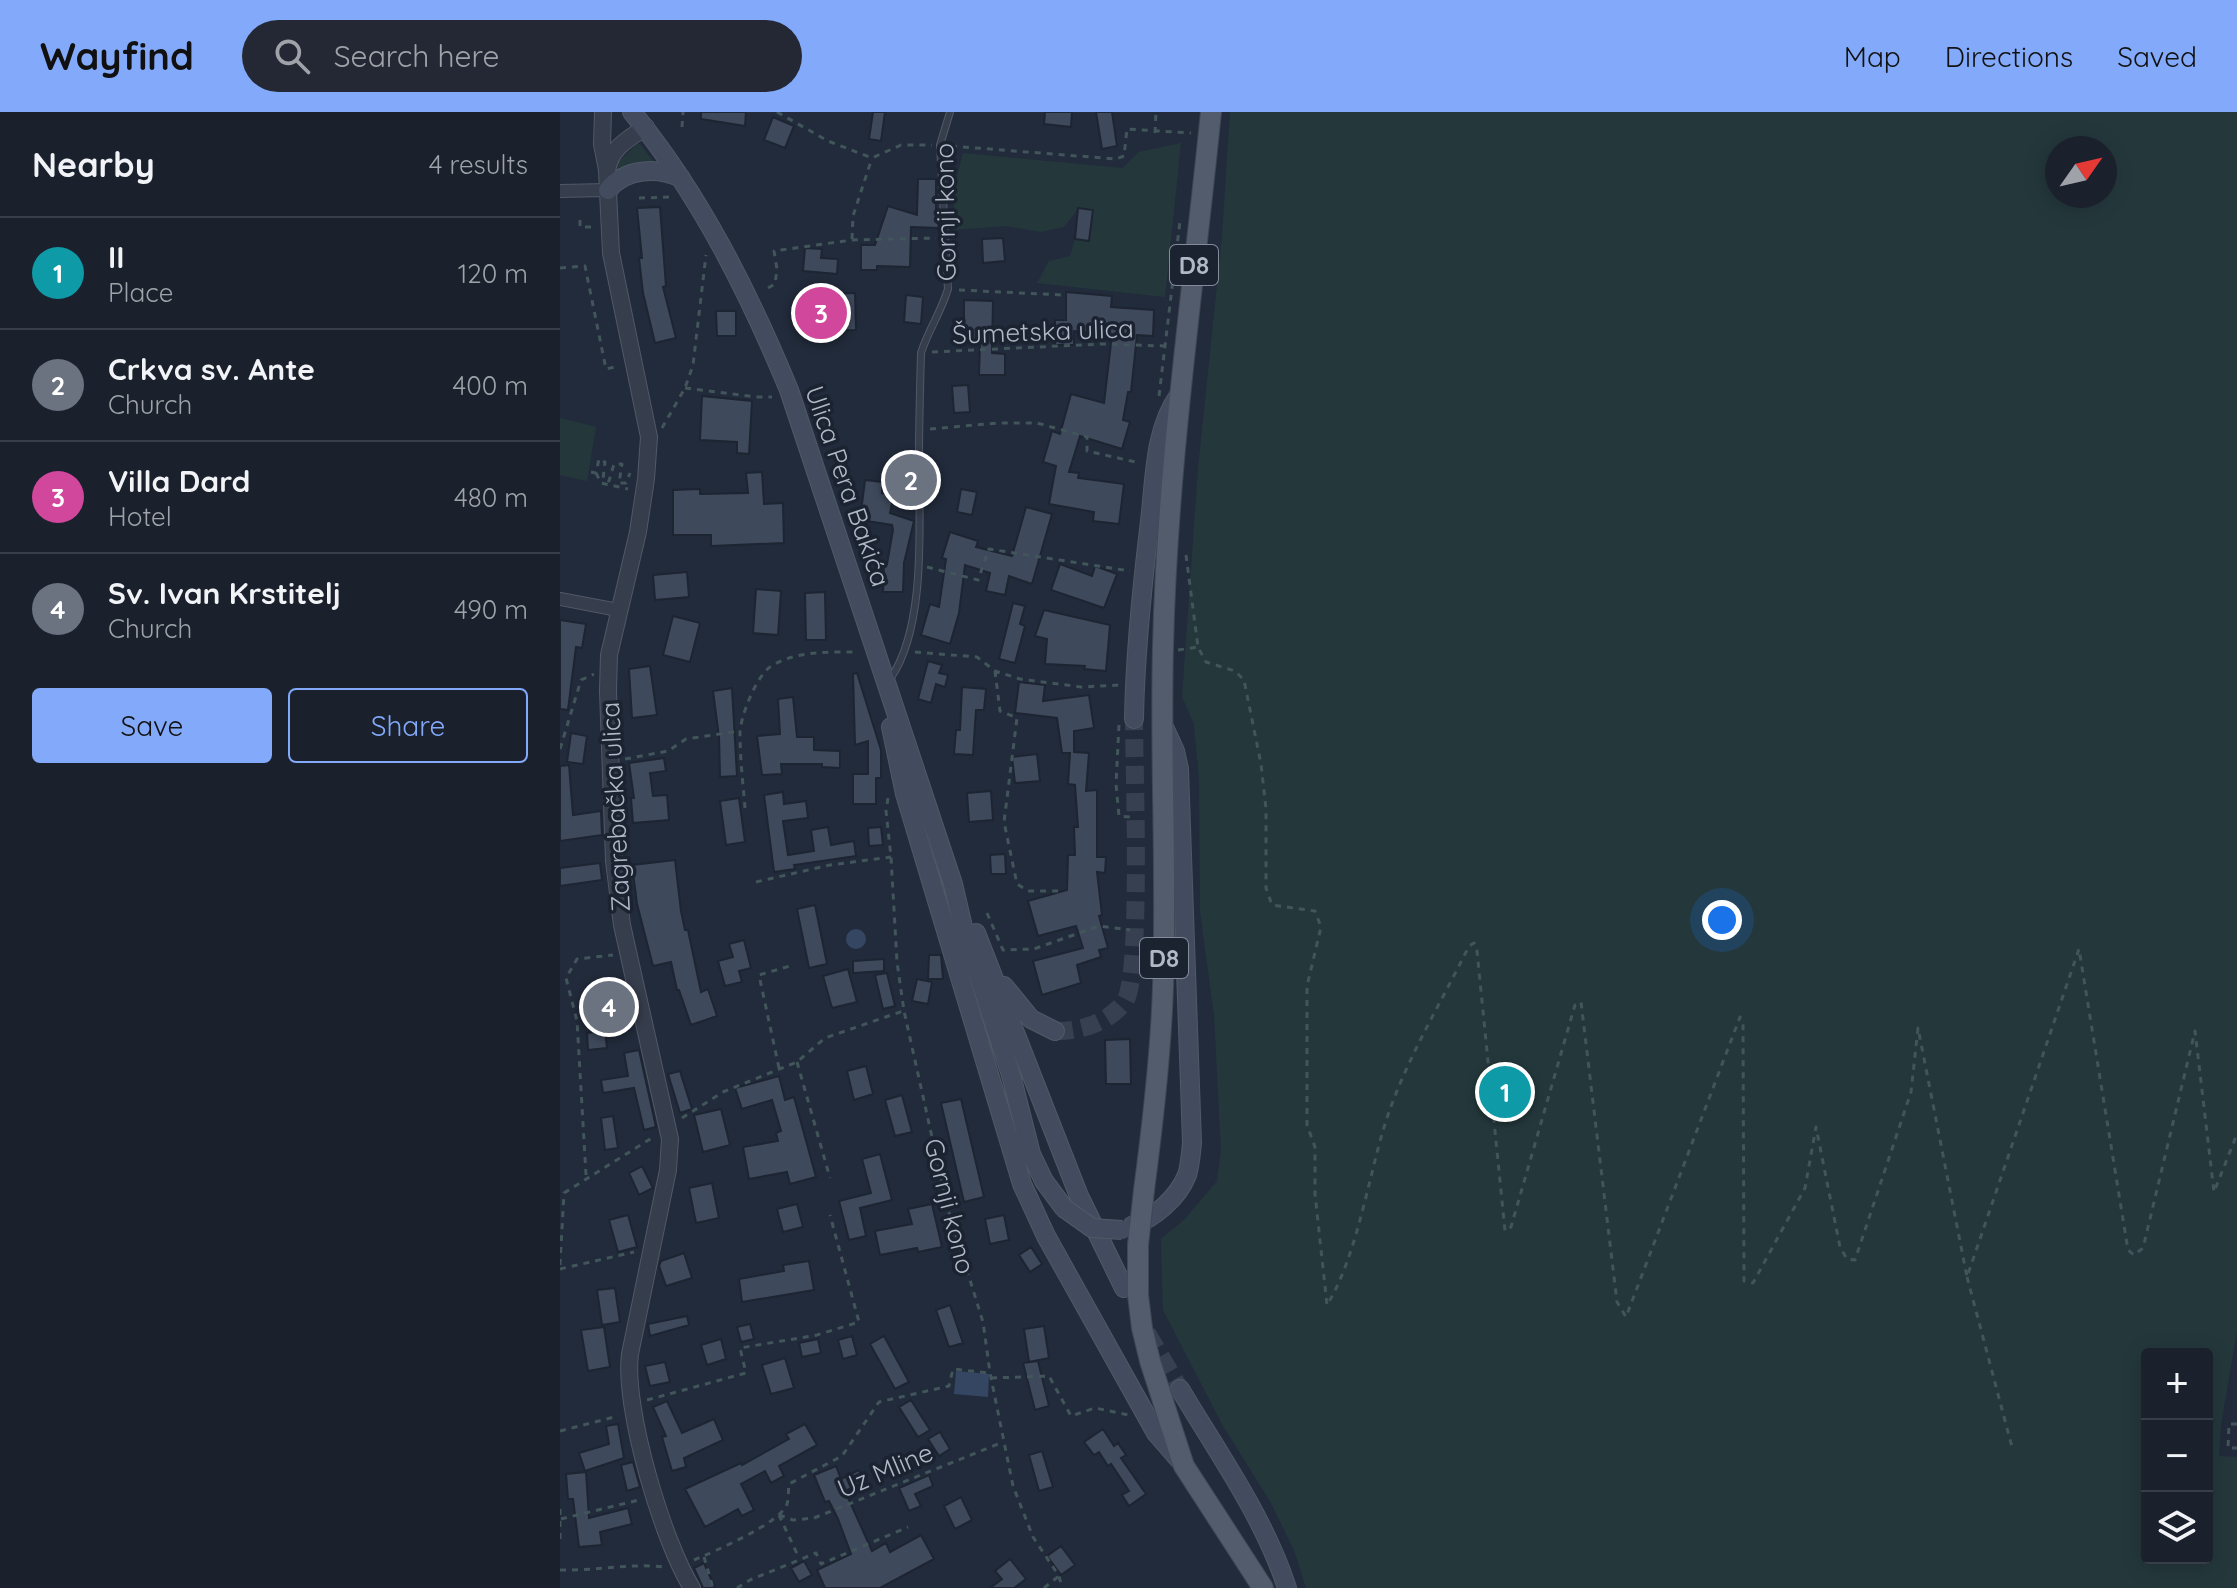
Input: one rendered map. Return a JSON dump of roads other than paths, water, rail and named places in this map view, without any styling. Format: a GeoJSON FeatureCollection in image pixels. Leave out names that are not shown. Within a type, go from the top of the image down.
{"type":"FeatureCollection","features":[{"type":"Feature","properties":{"kind":"main road","name":"Ulica Pera Bakića"},"geometry":{"type":"LineString","coordinates":[[632,112],[645,120],[679,188],[719,242],[784,378],[953,884]]}},
{"type":"Feature","properties":{"kind":"main road","name":"D8"},"geometry":{"type":"LineString","coordinates":[[1211,112],[1179,395],[1165,592],[1163,987],[1158,1071],[1138,1245],[1138,1295],[1142,1328],[1157,1384],[1184,1466],[1263,1588]]}},
{"type":"Feature","properties":{"kind":"main road"},"geometry":{"type":"LineString","coordinates":[[608,190],[613,184],[639,172],[661,171],[679,188]]}},
{"type":"Feature","properties":{"kind":"main road"},"geometry":{"type":"LineString","coordinates":[[1127,718],[1153,492],[1166,416],[1179,395]]}},
{"type":"Feature","properties":{"kind":"main road"},"geometry":{"type":"LineString","coordinates":[[886,685],[894,748],[905,794],[1022,1184],[1046,1236],[1156,1433],[1184,1466]]}},
{"type":"Feature","properties":{"kind":"main road"},"geometry":{"type":"LineString","coordinates":[[953,884],[964,931],[1011,1075],[1031,1154],[1044,1181],[1064,1208],[1092,1228],[1122,1230],[1144,1222],[1176,1194],[1187,1175],[1192,1143],[1179,769],[1175,751],[1162,725]]}},
{"type":"Feature","properties":{"kind":"main road"},"geometry":{"type":"LineString","coordinates":[[953,884],[993,973],[1079,1196],[1124,1288]]}},
{"type":"Feature","properties":{"kind":"main road"},"geometry":{"type":"LineString","coordinates":[[993,973],[1031,1019],[1055,1031]]}},
{"type":"Feature","properties":{"kind":"main road"},"geometry":{"type":"LineString","coordinates":[[1180,1389],[1259,1523],[1279,1563],[1287,1588]]}},
{"type":"Feature","properties":{"kind":"street","name":"Zagrebačka ulica"},"geometry":{"type":"LineString","coordinates":[[603,112],[602,154],[607,171],[613,266],[649,437],[644,493],[609,655],[614,861],[628,953],[670,1139],[668,1170],[654,1247],[630,1354],[629,1383],[669,1542],[692,1588]]}},
{"type":"Feature","properties":{"kind":"street"},"geometry":{"type":"LineString","coordinates":[[607,171],[617,148],[645,120]]}},
{"type":"Feature","properties":{"kind":"street"},"geometry":{"type":"LineString","coordinates":[[560,191],[608,190]]}},
{"type":"Feature","properties":{"kind":"street"},"geometry":{"type":"LineString","coordinates":[[560,599],[618,610]]}},
{"type":"Feature","properties":{"kind":"lane","name":"Gornji kono"},"geometry":{"type":"LineString","coordinates":[[886,685],[899,666],[908,639],[919,565],[921,353],[927,332],[942,308],[948,289],[940,145],[950,112]]}},
{"type":"Feature","properties":{"kind":"water"},"geometry":{"type":"Polygon","coordinates":[[[852,929],[860,929],[866,939],[860,949],[852,949],[846,943],[846,935],[852,929]]]}},
{"type":"Feature","properties":{"kind":"water"},"geometry":{"type":"Polygon","coordinates":[[[956,1371],[989,1374],[988,1397],[954,1394],[956,1371]]]}},
{"type":"Feature","properties":{"kind":"tunnel"},"geometry":{"type":"LineString","coordinates":[[1055,1031],[1074,1030],[1111,1015],[1125,1001],[1130,984],[1135,912],[1134,719]]}},
{"type":"Feature","properties":{"kind":"tunnel"},"geometry":{"type":"LineString","coordinates":[[1147,1333],[1180,1389]]}},
{"type":"Feature","properties":{"kind":"place","name":"Villa Dard"},"geometry":{"type":"Point","coordinates":[821,313]}},
{"type":"Feature","properties":{"kind":"place","name":"Crkva sv. Ante"},"geometry":{"type":"Point","coordinates":[911,480]}},
{"type":"Feature","properties":{"kind":"place","name":"Sv. Ivan Krstitelj"},"geometry":{"type":"Point","coordinates":[609,1007]}},
{"type":"Feature","properties":{"kind":"place","name":"II"},"geometry":{"type":"Point","coordinates":[1505,1092]}}]}
